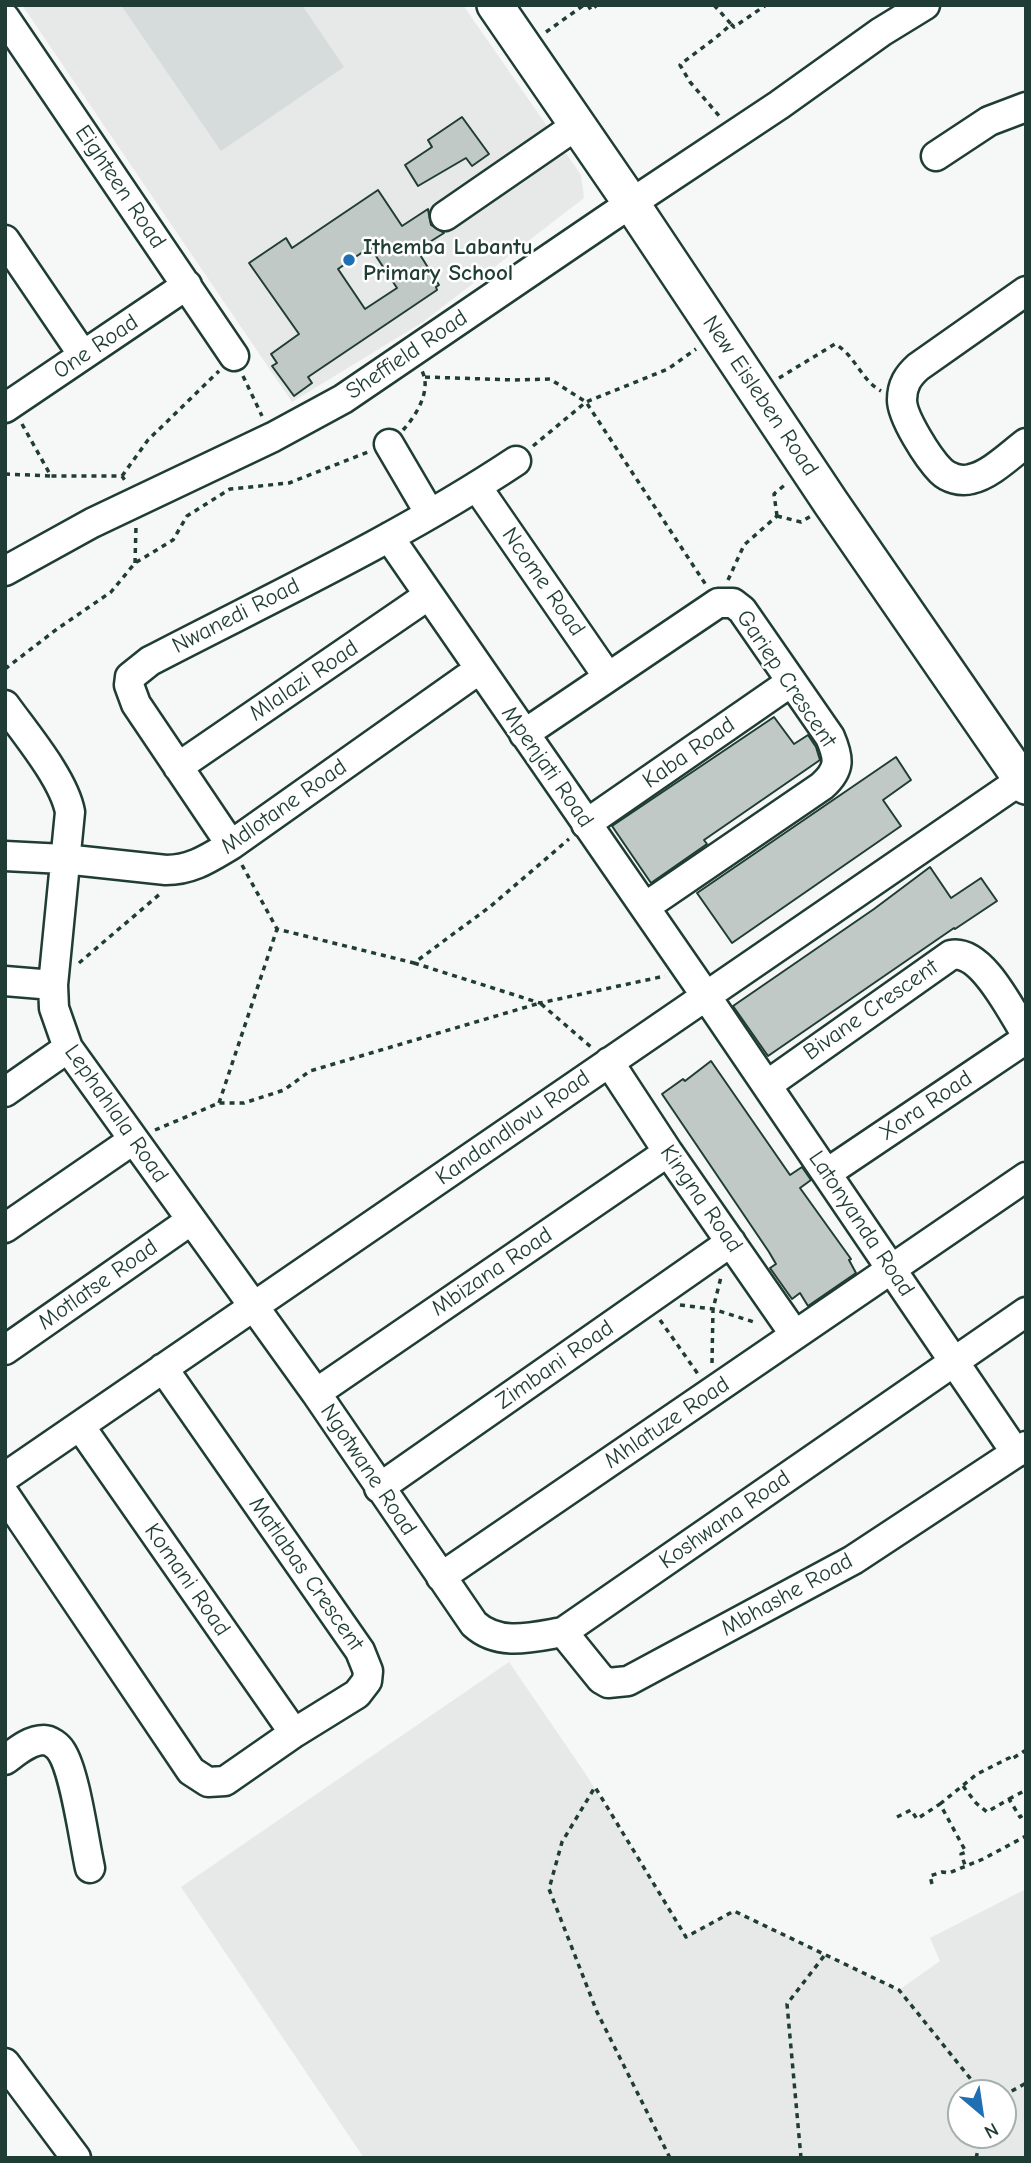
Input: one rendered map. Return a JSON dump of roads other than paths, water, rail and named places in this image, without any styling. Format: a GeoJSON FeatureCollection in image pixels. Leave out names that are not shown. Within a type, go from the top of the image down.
{"type":"FeatureCollection","features":[{"type":"Feature","properties":{"kind":"main road","name":"New Eisleben Road"},"geometry":{"type":"LineString","coordinates":[[495,5],[1024,783]]}},
{"type":"Feature","properties":{"kind":"street","name":"Sheffield Road"},"geometry":{"type":"LineString","coordinates":[[5,571],[92,523],[272,437],[343,399],[735,135],[881,32],[925,5]]}},
{"type":"Feature","properties":{"kind":"street","name":"Eighteen Road"},"geometry":{"type":"LineString","coordinates":[[5,18],[234,356]]}},
{"type":"Feature","properties":{"kind":"street"},"geometry":{"type":"LineString","coordinates":[[936,156],[989,121],[1026,107]]}},
{"type":"Feature","properties":{"kind":"street"},"geometry":{"type":"LineString","coordinates":[[445,216],[577,125]]}},
{"type":"Feature","properties":{"kind":"street"},"geometry":{"type":"LineString","coordinates":[[5,240],[83,355]]}},
{"type":"Feature","properties":{"kind":"street","name":"One Road"},"geometry":{"type":"LineString","coordinates":[[12,413],[83,355],[187,285]]}},
{"type":"Feature","properties":{"kind":"street"},"geometry":{"type":"LineString","coordinates":[[1026,291],[918,367],[908,376],[902,401],[913,429],[935,464],[949,477],[971,479],[1026,443]]}},
{"type":"Feature","properties":{"kind":"street"},"geometry":{"type":"LineString","coordinates":[[389,444],[430,514]]}},
{"type":"Feature","properties":{"kind":"street","name":"Nwanedi Road"},"geometry":{"type":"LineString","coordinates":[[231,845],[136,704],[131,694],[130,677],[136,670],[389,537],[477,487],[516,461]]}},
{"type":"Feature","properties":{"kind":"street","name":"Ncome Road"},"geometry":{"type":"LineString","coordinates":[[477,487],[608,677]]}},
{"type":"Feature","properties":{"kind":"street","name":"Mpenjati Road"},"geometry":{"type":"LineString","coordinates":[[389,537],[706,996]]}},
{"type":"Feature","properties":{"kind":"street","name":"Mlalazi Road"},"geometry":{"type":"LineString","coordinates":[[178,767],[429,595]]}},
{"type":"Feature","properties":{"kind":"street","name":"Gariep Crescent"},"geometry":{"type":"LineString","coordinates":[[524,734],[718,603],[733,603],[742,610],[830,737],[838,764],[832,777],[645,907]]}},
{"type":"Feature","properties":{"kind":"street","name":"Mdlotane Road"},"geometry":{"type":"LineString","coordinates":[[5,856],[180,870],[205,861],[467,678],[481,671]]}},
{"type":"Feature","properties":{"kind":"street","name":"Kaba Road"},"geometry":{"type":"LineString","coordinates":[[586,824],[791,682]]}},
{"type":"Feature","properties":{"kind":"street","name":"Lephahlala Road"},"geometry":{"type":"LineString","coordinates":[[5,705],[56,779],[68,801],[70,811],[53,985],[58,1026],[68,1048],[132,1140],[254,1307]]}},
{"type":"Feature","properties":{"kind":"street","name":"Kandandlovu Road"},"geometry":{"type":"LineString","coordinates":[[5,1477],[609,1062],[1024,783]]}},
{"type":"Feature","properties":{"kind":"street","name":"Bivane Crescent"},"geometry":{"type":"LineString","coordinates":[[767,1085],[951,955],[967,956],[981,966],[1026,1036]]}},
{"type":"Feature","properties":{"kind":"street"},"geometry":{"type":"LineString","coordinates":[[5,981],[53,985]]}},
{"type":"Feature","properties":{"kind":"street","name":"Latonyanda Road"},"geometry":{"type":"LineString","coordinates":[[706,996],[954,1362],[1021,1449]]}},
{"type":"Feature","properties":{"kind":"street","name":"Xora Road"},"geometry":{"type":"LineString","coordinates":[[827,1173],[1026,1036]]}},
{"type":"Feature","properties":{"kind":"street"},"geometry":{"type":"LineString","coordinates":[[5,1092],[68,1048]]}},
{"type":"Feature","properties":{"kind":"street","name":"Kingna Road"},"geometry":{"type":"LineString","coordinates":[[609,1062],[795,1335]]}},
{"type":"Feature","properties":{"kind":"street"},"geometry":{"type":"LineString","coordinates":[[5,1228],[132,1140]]}},
{"type":"Feature","properties":{"kind":"street","name":"Mbizana Road"},"geometry":{"type":"LineString","coordinates":[[316,1393],[668,1152]]}},
{"type":"Feature","properties":{"kind":"street"},"geometry":{"type":"LineString","coordinates":[[892,1269],[1026,1177]]}},
{"type":"Feature","properties":{"kind":"street","name":"Motlatse Road"},"geometry":{"type":"LineString","coordinates":[[5,1350],[190,1220]]}},
{"type":"Feature","properties":{"kind":"street","name":"Zimbani Road"},"geometry":{"type":"LineString","coordinates":[[379,1488],[731,1242]]}},
{"type":"Feature","properties":{"kind":"street","name":"Mhlatuze Road"},"geometry":{"type":"LineString","coordinates":[[442,1577],[892,1269]]}},
{"type":"Feature","properties":{"kind":"street","name":"Ngotwane Road"},"geometry":{"type":"LineString","coordinates":[[254,1307],[482,1632]]}},
{"type":"Feature","properties":{"kind":"street","name":"Koshwana Road"},"geometry":{"type":"LineString","coordinates":[[482,1632],[502,1638],[523,1639],[563,1632],[1026,1312]]}},
{"type":"Feature","properties":{"kind":"street","name":"Matlabas Crescent"},"geometry":{"type":"LineString","coordinates":[[5,1495],[198,1778],[208,1782],[225,1781],[363,1688],[368,1681],[365,1660],[163,1368]]}},
{"type":"Feature","properties":{"kind":"street","name":"Komani Road"},"geometry":{"type":"LineString","coordinates":[[80,1426],[294,1733]]}},
{"type":"Feature","properties":{"kind":"street","name":"Mbhashe Road"},"geometry":{"type":"LineString","coordinates":[[563,1632],[601,1679],[608,1683],[628,1681],[853,1560],[1021,1449]]}},
{"type":"Feature","properties":{"kind":"street"},"geometry":{"type":"LineString","coordinates":[[5,1760],[30,1742],[45,1740],[56,1745],[63,1753],[70,1772],[90,1868]]}},
{"type":"Feature","properties":{"kind":"street"},"geometry":{"type":"LineString","coordinates":[[5,2063],[76,2158]]}},
{"type":"Feature","properties":{"kind":"place","name":"Ithemba Labantu Primary School"},"geometry":{"type":"Point","coordinates":[349,260]}}]}
